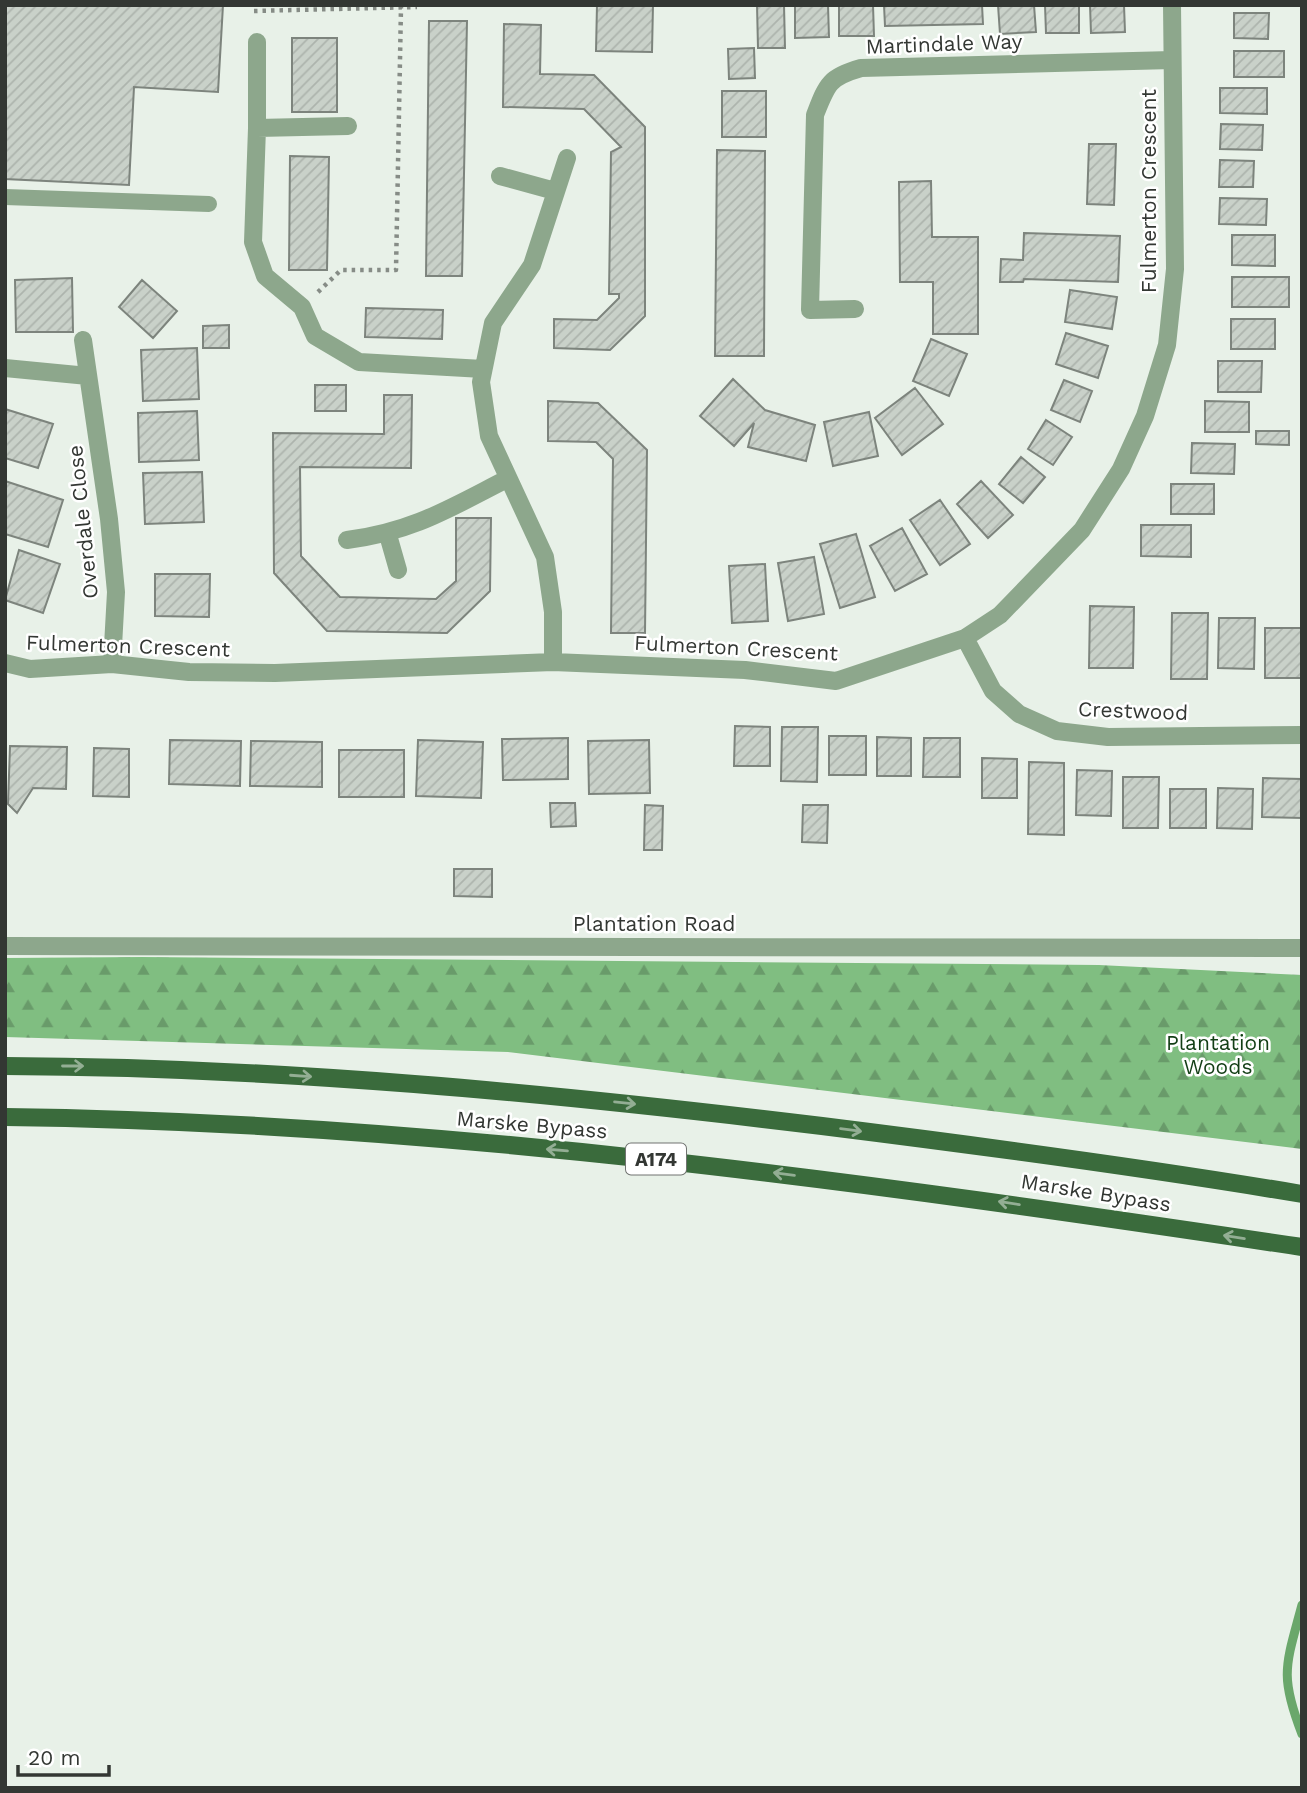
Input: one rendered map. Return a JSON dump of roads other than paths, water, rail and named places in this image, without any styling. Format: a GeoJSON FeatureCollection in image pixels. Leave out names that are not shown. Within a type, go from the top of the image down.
{"type":"FeatureCollection","features":[{"type":"Feature","properties":{"kind":"main road","name":"Marske Bypass"},"geometry":{"type":"LineString","coordinates":[[5,1066],[213,1070],[501,1091],[694,1110],[944,1141],[1302,1194]]}},
{"type":"Feature","properties":{"kind":"main road","name":"Marske Bypass"},"geometry":{"type":"LineString","coordinates":[[5,1117],[158,1118],[672,1160],[977,1199],[1302,1247]]}},
{"type":"Feature","properties":{"kind":"street","name":"Fulmerton Crescent"},"geometry":{"type":"LineString","coordinates":[[5,663],[30,669],[112,664],[189,672],[275,673],[553,662],[745,670],[836,681],[965,638],[1000,615],[1082,530],[1121,469],[1145,416],[1167,345],[1175,269],[1172,5]]}},
{"type":"Feature","properties":{"kind":"street"},"geometry":{"type":"LineString","coordinates":[[257,42],[253,242],[264,276],[302,307],[315,336],[359,362],[483,369]]}},
{"type":"Feature","properties":{"kind":"street","name":"Martindale Way"},"geometry":{"type":"LineString","coordinates":[[855,309],[810,310],[815,115],[825,90],[835,76],[861,68],[1172,61]]}},
{"type":"Feature","properties":{"kind":"street"},"geometry":{"type":"LineString","coordinates":[[257,128],[348,126]]}},
{"type":"Feature","properties":{"kind":"street"},"geometry":{"type":"LineString","coordinates":[[553,662],[553,612],[545,557],[489,436],[481,382],[493,323],[532,265],[567,158]]}},
{"type":"Feature","properties":{"kind":"street"},"geometry":{"type":"LineString","coordinates":[[500,176],[555,191]]}},
{"type":"Feature","properties":{"kind":"street","name":"Overdale Close"},"geometry":{"type":"LineString","coordinates":[[83,340],[109,519],[116,592],[112,664]]}},
{"type":"Feature","properties":{"kind":"street"},"geometry":{"type":"LineString","coordinates":[[5,368],[88,376]]}},
{"type":"Feature","properties":{"kind":"street"},"geometry":{"type":"LineString","coordinates":[[347,540],[388,535],[424,522],[507,479]]}},
{"type":"Feature","properties":{"kind":"street"},"geometry":{"type":"LineString","coordinates":[[388,535],[398,570]]}},
{"type":"Feature","properties":{"kind":"street","name":"Crestwood"},"geometry":{"type":"LineString","coordinates":[[965,638],[993,691],[1019,714],[1057,731],[1108,737],[1302,735]]}},
{"type":"Feature","properties":{"kind":"street","name":"Plantation Road"},"geometry":{"type":"LineString","coordinates":[[5,946],[1302,948]]}},
{"type":"Feature","properties":{"kind":"lane"},"geometry":{"type":"LineString","coordinates":[[5,197],[209,204]]}},
{"type":"Feature","properties":{"kind":"waterway"},"geometry":{"type":"LineString","coordinates":[[1302,1605],[1287,1670],[1290,1697],[1302,1734]]}},
{"type":"Feature","properties":{"kind":"park label","name":"Plantation Woods"},"geometry":{"type":"Point","coordinates":[1218,1055]}}]}
